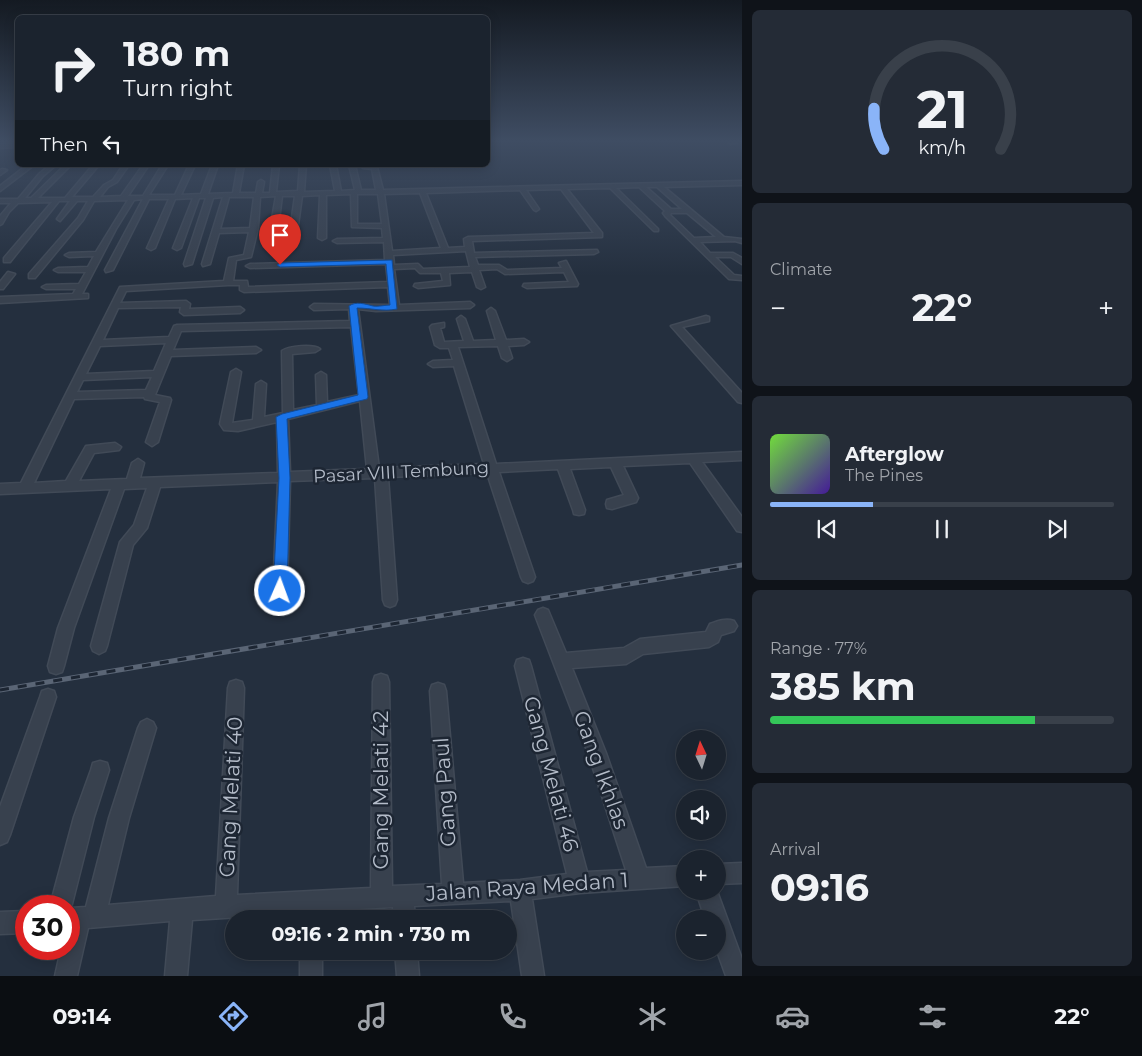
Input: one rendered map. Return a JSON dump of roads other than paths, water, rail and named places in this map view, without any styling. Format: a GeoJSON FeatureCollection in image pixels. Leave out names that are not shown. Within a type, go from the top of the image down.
{"type":"FeatureCollection","features":[{"type":"Feature","properties":{"kind":"street"},"geometry":{"type":"LineString","coordinates":[[0,222],[6,211],[31,186]]}},
{"type":"Feature","properties":{"kind":"street"},"geometry":{"type":"LineString","coordinates":[[33,200],[47,186]]}},
{"type":"Feature","properties":{"kind":"street"},"geometry":{"type":"LineString","coordinates":[[66,200],[78,186]]}},
{"type":"Feature","properties":{"kind":"street"},"geometry":{"type":"LineString","coordinates":[[32,276],[83,216],[93,199],[107,186]]}},
{"type":"Feature","properties":{"kind":"street"},"geometry":{"type":"LineString","coordinates":[[123,198],[132,186]]}},
{"type":"Feature","properties":{"kind":"street"},"geometry":{"type":"LineString","coordinates":[[109,270],[153,186]]}},
{"type":"Feature","properties":{"kind":"street"},"geometry":{"type":"LineString","coordinates":[[151,248],[181,186]]}},
{"type":"Feature","properties":{"kind":"street"},"geometry":{"type":"LineString","coordinates":[[177,248],[207,186]]}},
{"type":"Feature","properties":{"kind":"street"},"geometry":{"type":"LineString","coordinates":[[236,195],[238,186]]}},
{"type":"Feature","properties":{"kind":"street"},"geometry":{"type":"LineString","coordinates":[[249,261],[260,186]]}},
{"type":"Feature","properties":{"kind":"street"},"geometry":{"type":"LineString","coordinates":[[276,186],[274,230],[280,230],[280,240],[293,240],[301,186]]}},
{"type":"Feature","properties":{"kind":"street"},"geometry":{"type":"LineString","coordinates":[[337,186],[338,192]]}},
{"type":"Feature","properties":{"kind":"street"},"geometry":{"type":"LineString","coordinates":[[355,186],[354,226],[385,226]]}},
{"type":"Feature","properties":{"kind":"street"},"geometry":{"type":"LineString","coordinates":[[379,186],[395,307]]}},
{"type":"Feature","properties":{"kind":"street"},"geometry":{"type":"LineString","coordinates":[[611,186],[656,230]]}},
{"type":"Feature","properties":{"kind":"street"},"geometry":{"type":"LineString","coordinates":[[0,201],[624,186]]}},
{"type":"Feature","properties":{"kind":"street"},"geometry":{"type":"LineString","coordinates":[[641,186],[670,211],[689,211]]}},
{"type":"Feature","properties":{"kind":"street"},"geometry":{"type":"LineString","coordinates":[[660,186],[722,239]]}},
{"type":"Feature","properties":{"kind":"street"},"geometry":{"type":"LineString","coordinates":[[481,287],[468,239],[599,235],[562,187]]}},
{"type":"Feature","properties":{"kind":"street"},"geometry":{"type":"LineString","coordinates":[[522,188],[536,209]]}},
{"type":"Feature","properties":{"kind":"street"},"geometry":{"type":"LineString","coordinates":[[422,190],[446,250]]}},
{"type":"Feature","properties":{"kind":"street"},"geometry":{"type":"LineString","coordinates":[[322,238],[323,193]]}},
{"type":"Feature","properties":{"kind":"street"},"geometry":{"type":"LineString","coordinates":[[206,264],[227,195]]}},
{"type":"Feature","properties":{"kind":"street"},"geometry":{"type":"LineString","coordinates":[[188,264],[203,196]]}},
{"type":"Feature","properties":{"kind":"street"},"geometry":{"type":"LineString","coordinates":[[0,300],[78,297],[91,269],[132,198]]}},
{"type":"Feature","properties":{"kind":"street"},"geometry":{"type":"LineString","coordinates":[[60,219],[75,199]]}},
{"type":"Feature","properties":{"kind":"street"},"geometry":{"type":"LineString","coordinates":[[7,260],[57,200]]}},
{"type":"Feature","properties":{"kind":"street"},"geometry":{"type":"LineString","coordinates":[[670,211],[666,213],[668,216],[708,255],[732,277],[742,278]]}},
{"type":"Feature","properties":{"kind":"street"},"geometry":{"type":"LineString","coordinates":[[217,231],[253,230]]}},
{"type":"Feature","properties":{"kind":"street"},"geometry":{"type":"LineString","coordinates":[[693,241],[722,239],[742,241]]}},
{"type":"Feature","properties":{"kind":"street"},"geometry":{"type":"LineString","coordinates":[[337,241],[386,240]]}},
{"type":"Feature","properties":{"kind":"street"},"geometry":{"type":"LineString","coordinates":[[390,261],[446,250],[470,252],[594,252]]}},
{"type":"Feature","properties":{"kind":"street"},"geometry":{"type":"LineString","coordinates":[[527,286],[574,284],[568,270],[556,253]]}},
{"type":"Feature","properties":{"kind":"street"},"geometry":{"type":"LineString","coordinates":[[69,255],[100,254]]}},
{"type":"Feature","properties":{"kind":"street"},"geometry":{"type":"LineString","coordinates":[[708,255],[742,254]]}},
{"type":"Feature","properties":{"kind":"street"},"geometry":{"type":"LineString","coordinates":[[732,255],[742,262]]}},
{"type":"Feature","properties":{"kind":"street"},"geometry":{"type":"LineString","coordinates":[[228,283],[233,258],[249,261],[390,261],[418,266],[421,272],[499,267],[505,272],[568,270]]}},
{"type":"Feature","properties":{"kind":"street"},"geometry":{"type":"LineString","coordinates":[[58,270],[91,269]]}},
{"type":"Feature","properties":{"kind":"street"},"geometry":{"type":"LineString","coordinates":[[418,286],[447,283],[444,271]]}},
{"type":"Feature","properties":{"kind":"street"},"geometry":{"type":"LineString","coordinates":[[0,287],[11,274]]}},
{"type":"Feature","properties":{"kind":"street"},"geometry":{"type":"LineString","coordinates":[[25,488],[95,343],[125,288],[244,283],[244,290],[391,284]]}},
{"type":"Feature","properties":{"kind":"street"},"geometry":{"type":"LineString","coordinates":[[46,287],[82,286]]}},
{"type":"Feature","properties":{"kind":"street"},"geometry":{"type":"LineString","coordinates":[[114,306],[187,304],[149,397],[166,400],[152,442]]}},
{"type":"Feature","properties":{"kind":"street"},"geometry":{"type":"LineString","coordinates":[[314,307],[366,306],[372,308],[470,304]]}},
{"type":"Feature","properties":{"kind":"street"},"geometry":{"type":"LineString","coordinates":[[353,306],[363,397],[377,473],[390,600]]}},
{"type":"Feature","properties":{"kind":"street"},"geometry":{"type":"LineString","coordinates":[[184,312],[240,310]]}},
{"type":"Feature","properties":{"kind":"street"},"geometry":{"type":"LineString","coordinates":[[491,311],[507,358]]}},
{"type":"Feature","properties":{"kind":"street"},"geometry":{"type":"LineString","coordinates":[[461,319],[470,345]]}},
{"type":"Feature","properties":{"kind":"street"},"geometry":{"type":"LineString","coordinates":[[706,319],[676,326],[742,400]]}},
{"type":"Feature","properties":{"kind":"street"},"geometry":{"type":"LineString","coordinates":[[177,328],[355,324]]}},
{"type":"Feature","properties":{"kind":"street"},"geometry":{"type":"LineString","coordinates":[[441,325],[435,327],[440,345],[524,342]]}},
{"type":"Feature","properties":{"kind":"street"},"geometry":{"type":"LineString","coordinates":[[95,343],[172,340]]}},
{"type":"Feature","properties":{"kind":"street"},"geometry":{"type":"LineString","coordinates":[[454,346],[491,468],[528,577]]}},
{"type":"Feature","properties":{"kind":"street"},"geometry":{"type":"LineString","coordinates":[[280,591],[287,351],[315,349]]}},
{"type":"Feature","properties":{"kind":"street"},"geometry":{"type":"LineString","coordinates":[[167,352],[256,350]]}},
{"type":"Feature","properties":{"kind":"street"},"geometry":{"type":"LineString","coordinates":[[433,364],[459,363]]}},
{"type":"Feature","properties":{"kind":"street"},"geometry":{"type":"LineString","coordinates":[[236,372],[226,424],[228,427],[258,423],[363,397]]}},
{"type":"Feature","properties":{"kind":"street"},"geometry":{"type":"LineString","coordinates":[[80,377],[153,374]]}},
{"type":"Feature","properties":{"kind":"street"},"geometry":{"type":"LineString","coordinates":[[321,375],[322,408]]}},
{"type":"Feature","properties":{"kind":"street"},"geometry":{"type":"LineString","coordinates":[[258,423],[261,384]]}},
{"type":"Feature","properties":{"kind":"street"},"geometry":{"type":"LineString","coordinates":[[71,396],[150,394]]}},
{"type":"Feature","properties":{"kind":"street"},"geometry":{"type":"LineString","coordinates":[[70,486],[90,449],[114,447]]}},
{"type":"Feature","properties":{"kind":"street","name":"Pasar VIII Tembung"},"geometry":{"type":"LineString","coordinates":[[0,489],[284,478],[742,456]]}},
{"type":"Feature","properties":{"kind":"street"},"geometry":{"type":"LineString","coordinates":[[693,458],[742,527]]}},
{"type":"Feature","properties":{"kind":"street"},"geometry":{"type":"LineString","coordinates":[[612,504],[632,498],[615,462]]}},
{"type":"Feature","properties":{"kind":"street"},"geometry":{"type":"LineString","coordinates":[[56,666],[66,628],[125,484],[138,463]]}},
{"type":"Feature","properties":{"kind":"street"},"geometry":{"type":"LineString","coordinates":[[562,464],[579,510]]}},
{"type":"Feature","properties":{"kind":"street"},"geometry":{"type":"LineString","coordinates":[[99,646],[127,542],[140,528],[155,483]]}},
{"type":"Feature","properties":{"kind":"street","name":"Gang Ikhlas"},"geometry":{"type":"LineString","coordinates":[[543,615],[597,753],[640,879]]}},
{"type":"Feature","properties":{"kind":"street"},"geometry":{"type":"LineString","coordinates":[[562,661],[626,656],[640,647],[709,639],[712,638],[715,629],[729,626]]}},
{"type":"Feature","properties":{"kind":"street","name":"Gang Melati 46"},"geometry":{"type":"LineString","coordinates":[[523,666],[580,883]]}},
{"type":"Feature","properties":{"kind":"street","name":"Gang Melati 42"},"geometry":{"type":"LineString","coordinates":[[381,682],[392,897],[399,910]]}},
{"type":"Feature","properties":{"kind":"street","name":"Gang Melati 40"},"geometry":{"type":"LineString","coordinates":[[226,906],[236,688]]}},
{"type":"Feature","properties":{"kind":"street","name":"Gang Paul"},"geometry":{"type":"LineString","coordinates":[[438,691],[453,893]]}},
{"type":"Feature","properties":{"kind":"street"},"geometry":{"type":"LineString","coordinates":[[0,835],[48,697]]}},
{"type":"Feature","properties":{"kind":"street"},"geometry":{"type":"LineString","coordinates":[[66,976],[81,918],[119,818],[147,728]]}},
{"type":"Feature","properties":{"kind":"street"},"geometry":{"type":"LineString","coordinates":[[64,895],[84,818],[100,770]]}},
{"type":"Feature","properties":{"kind":"street"},"geometry":{"type":"LineString","coordinates":[[726,874],[742,873]]}},
{"type":"Feature","properties":{"kind":"street","name":"Jalan Raya Medan 1"},"geometry":{"type":"LineString","coordinates":[[81,918],[226,906],[312,910],[392,897],[520,890],[580,883],[676,877]]}},
{"type":"Feature","properties":{"kind":"street"},"geometry":{"type":"LineString","coordinates":[[520,890],[533,976]]}},
{"type":"Feature","properties":{"kind":"street"},"geometry":{"type":"LineString","coordinates":[[176,976],[182,909]]}},
{"type":"Feature","properties":{"kind":"street"},"geometry":{"type":"LineString","coordinates":[[0,923],[15,922]]}},
{"type":"Feature","properties":{"kind":"street"},"geometry":{"type":"LineString","coordinates":[[726,945],[737,976]]}},
{"type":"Feature","properties":{"kind":"street"},"geometry":{"type":"LineString","coordinates":[[311,960],[311,976]]}},
{"type":"Feature","properties":{"kind":"street"},"geometry":{"type":"LineString","coordinates":[[407,960],[408,976]]}},
{"type":"Feature","properties":{"kind":"railway"},"geometry":{"type":"LineString","coordinates":[[0,690],[742,565]]}}]}
